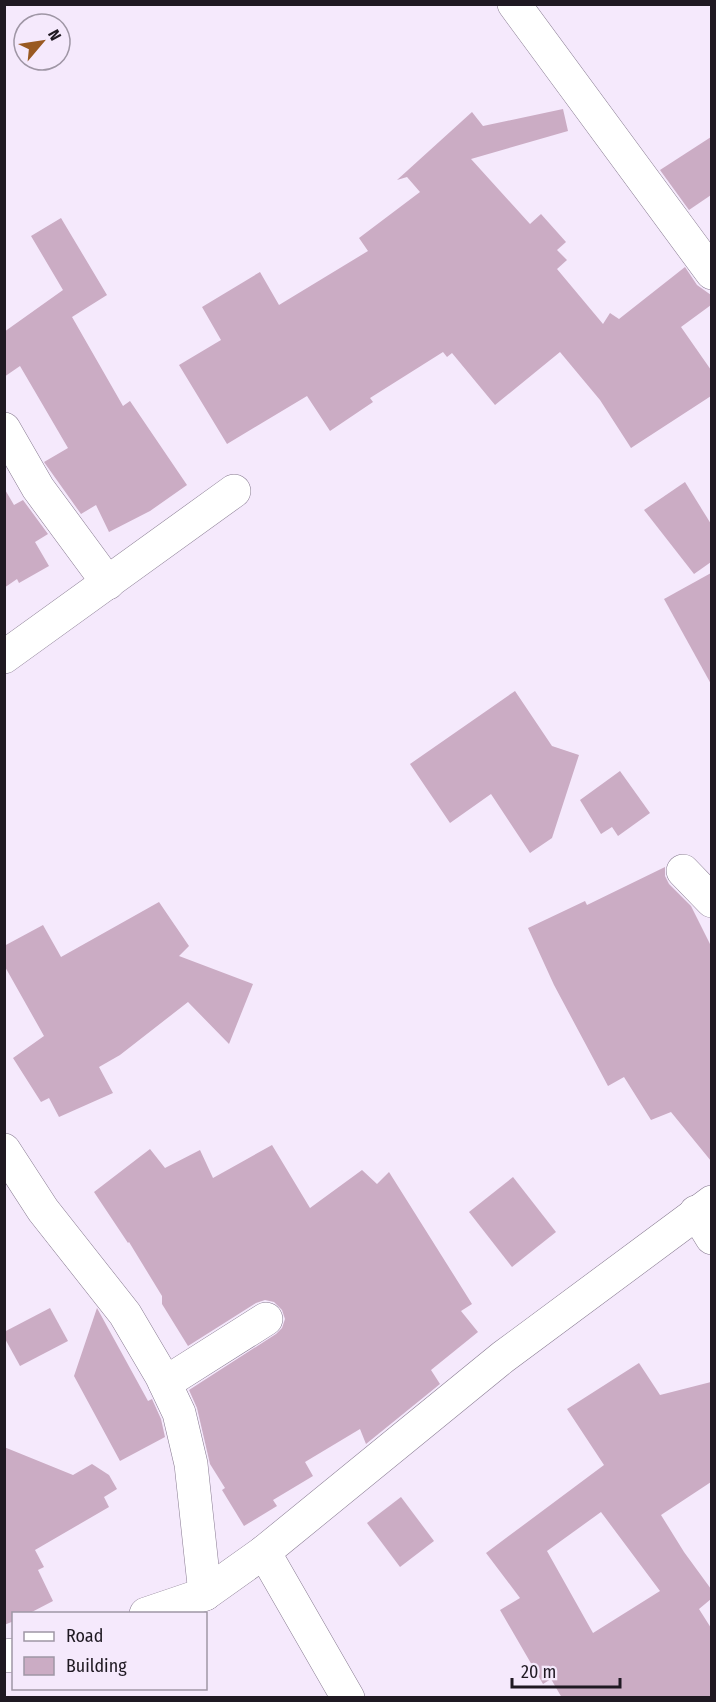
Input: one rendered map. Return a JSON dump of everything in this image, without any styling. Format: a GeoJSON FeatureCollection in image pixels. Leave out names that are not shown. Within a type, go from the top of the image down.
{"type":"FeatureCollection","features":[{"type":"Feature","properties":{"kind":"street"},"geometry":{"type":"LineString","coordinates":[[514,4],[711,273]]}},
{"type":"Feature","properties":{"kind":"street"},"geometry":{"type":"LineString","coordinates":[[4,429],[38,488],[108,583]]}},
{"type":"Feature","properties":{"kind":"street"},"geometry":{"type":"LineString","coordinates":[[4,657],[234,491]]}},
{"type":"Feature","properties":{"kind":"street"},"geometry":{"type":"LineString","coordinates":[[683,871],[711,900]]}},
{"type":"Feature","properties":{"kind":"street"},"geometry":{"type":"LineString","coordinates":[[4,1150],[15,1190],[43,1210],[125,1314],[165,1383],[179,1413],[191,1464],[205,1594]]}},
{"type":"Feature","properties":{"kind":"street"},"geometry":{"type":"LineString","coordinates":[[152,1612],[205,1594],[264,1552],[503,1357],[706,1217]]}},
{"type":"Feature","properties":{"kind":"street"},"geometry":{"type":"LineString","coordinates":[[165,1383],[266,1319]]}},
{"type":"Feature","properties":{"kind":"street"},"geometry":{"type":"LineString","coordinates":[[264,1552],[348,1698]]}},
{"type":"Feature","properties":{"kind":"building"},"geometry":{"type":"Polygon","coordinates":[[[563,109],[568,131],[471,159],[530,224],[541,214],[566,242],[557,250],[567,260],[557,269],[603,324],[610,313],[619,319],[685,267],[697,285],[711,295],[711,305],[681,327],[711,370],[711,396],[631,448],[600,400],[560,352],[495,405],[452,353],[447,357],[443,352],[370,398],[373,402],[330,431],[307,396],[227,444],[179,365],[221,340],[202,307],[260,272],[279,305],[368,251],[359,238],[420,192],[407,177],[397,180],[472,112],[483,126],[563,109]]]}},
{"type":"Feature","properties":{"kind":"building"},"geometry":{"type":"Polygon","coordinates":[[[711,137],[711,195],[689,210],[660,170],[711,137]]]}},
{"type":"Feature","properties":{"kind":"building"},"geometry":{"type":"Polygon","coordinates":[[[61,218],[107,295],[72,317],[123,406],[130,401],[187,485],[150,511],[109,532],[96,505],[81,514],[44,462],[68,448],[20,366],[4,377],[4,332],[63,290],[31,236],[61,218]]]}},
{"type":"Feature","properties":{"kind":"building"},"geometry":{"type":"Polygon","coordinates":[[[685,482],[711,524],[711,562],[694,574],[644,510],[685,482]]]}},
{"type":"Feature","properties":{"kind":"building"},"geometry":{"type":"Polygon","coordinates":[[[4,488],[14,505],[23,500],[48,534],[35,542],[49,566],[19,583],[17,579],[4,588],[4,488]]]}},
{"type":"Feature","properties":{"kind":"building"},"geometry":{"type":"Polygon","coordinates":[[[711,573],[711,684],[664,599],[711,573]]]}},
{"type":"Feature","properties":{"kind":"building"},"geometry":{"type":"Polygon","coordinates":[[[515,691],[552,746],[579,755],[552,838],[530,853],[491,794],[450,823],[410,764],[515,691]]]}},
{"type":"Feature","properties":{"kind":"building"},"geometry":{"type":"Polygon","coordinates":[[[620,771],[650,813],[618,836],[612,827],[601,834],[580,800],[620,771]]]}},
{"type":"Feature","properties":{"kind":"building"},"geometry":{"type":"Polygon","coordinates":[[[665,867],[665,876],[669,884],[691,906],[711,946],[711,1161],[671,1112],[651,1120],[624,1077],[608,1086],[554,985],[528,928],[585,901],[587,905],[665,867]]]}},
{"type":"Feature","properties":{"kind":"building"},"geometry":{"type":"Polygon","coordinates":[[[159,902],[189,946],[179,956],[253,984],[229,1044],[188,1002],[120,1055],[99,1067],[113,1093],[59,1117],[49,1098],[41,1102],[13,1058],[44,1036],[4,965],[4,946],[43,925],[61,957],[159,902]]]}},
{"type":"Feature","properties":{"kind":"building"},"geometry":{"type":"Polygon","coordinates":[[[272,1145],[310,1208],[362,1170],[377,1184],[389,1172],[472,1304],[461,1311],[478,1332],[431,1370],[440,1384],[366,1444],[360,1429],[305,1462],[313,1476],[273,1500],[277,1506],[244,1526],[222,1490],[225,1488],[210,1464],[197,1408],[189,1390],[276,1334],[282,1328],[285,1319],[282,1310],[274,1302],[265,1300],[256,1303],[188,1346],[162,1304],[162,1296],[129,1242],[94,1192],[150,1149],[165,1168],[200,1150],[213,1178],[272,1145]]]}},
{"type":"Feature","properties":{"kind":"building"},"geometry":{"type":"Polygon","coordinates":[[[513,1177],[556,1232],[512,1267],[469,1212],[513,1177]]]}},
{"type":"Feature","properties":{"kind":"building"},"geometry":{"type":"Polygon","coordinates":[[[50,1308],[68,1341],[20,1366],[4,1337],[4,1332],[50,1308]]]}},
{"type":"Feature","properties":{"kind":"building"},"geometry":{"type":"Polygon","coordinates":[[[97,1308],[148,1401],[152,1399],[161,1419],[165,1437],[120,1461],[74,1376],[97,1308]]]}},
{"type":"Feature","properties":{"kind":"building"},"geometry":{"type":"Polygon","coordinates":[[[639,1363],[660,1395],[711,1382],[711,1482],[661,1515],[711,1589],[711,1599],[699,1609],[711,1628],[711,1698],[562,1698],[551,1679],[543,1684],[500,1610],[520,1598],[486,1553],[604,1465],[567,1409],[639,1363]],[[601,1512],[547,1551],[593,1633],[660,1591],[601,1512]]]}},
{"type":"Feature","properties":{"kind":"building"},"geometry":{"type":"Polygon","coordinates":[[[4,1447],[73,1475],[92,1464],[109,1475],[117,1489],[104,1497],[109,1507],[35,1550],[44,1567],[38,1570],[53,1601],[32,1612],[12,1612],[12,1622],[4,1625],[4,1447]]]}},
{"type":"Feature","properties":{"kind":"building"},"geometry":{"type":"Polygon","coordinates":[[[401,1497],[434,1541],[400,1567],[367,1523],[401,1497]]]}}]}
